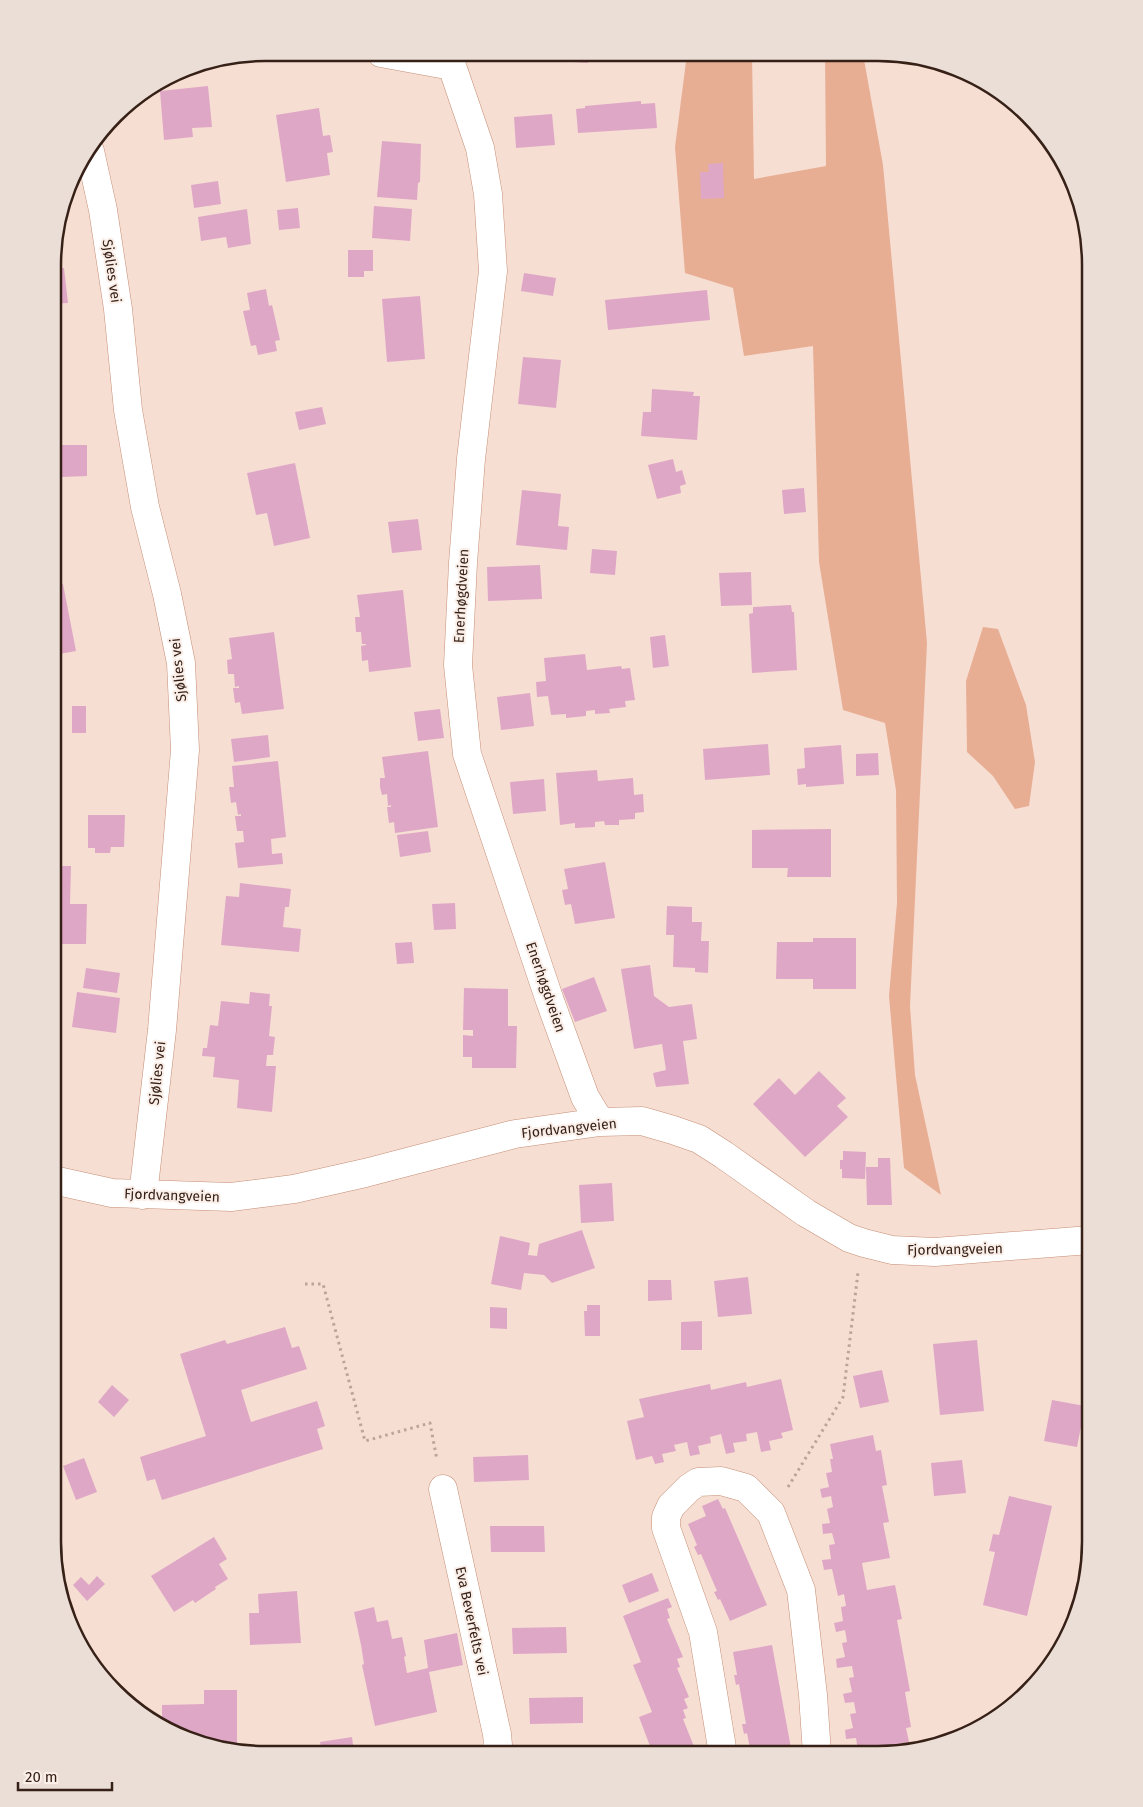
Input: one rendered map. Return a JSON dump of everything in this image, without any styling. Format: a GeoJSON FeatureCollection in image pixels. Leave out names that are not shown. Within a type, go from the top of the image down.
{"type":"FeatureCollection","features":[{"type":"Feature","properties":{"kind":"street","name":"Enerhøgdveien"},"geometry":{"type":"LineString","coordinates":[[451,61],[480,148],[488,194],[492,271],[470,459],[463,563],[458,665],[467,754],[550,1001],[585,1097],[600,1122]]}},
{"type":"Feature","properties":{"kind":"street","name":"Sjølies vei"},"geometry":{"type":"LineString","coordinates":[[92,159],[103,210],[118,309],[128,410],[145,508],[167,594],[181,672],[185,750],[162,1030],[143,1195]]}},
{"type":"Feature","properties":{"kind":"street","name":"Fjordvangveien"},"geometry":{"type":"LineString","coordinates":[[61,1182],[112,1193],[230,1198],[294,1189],[365,1173],[515,1134],[600,1122],[642,1121],[699,1139],[806,1213],[841,1234],[864,1243],[892,1250],[935,1252],[1082,1241]]}},
{"type":"Feature","properties":{"kind":"street"},"geometry":{"type":"LineString","coordinates":[[723,1746],[702,1632],[666,1528],[666,1517],[671,1506],[698,1482],[720,1481],[746,1488],[772,1513],[801,1590],[814,1695],[817,1746]]}},
{"type":"Feature","properties":{"kind":"street","name":"Eva Beverfelts vei"},"geometry":{"type":"LineString","coordinates":[[443,1488],[497,1734],[498,1746]]}},
{"type":"Feature","properties":{"kind":"path"},"geometry":{"type":"LineString","coordinates":[[772,1513],[843,1397],[859,1261],[864,1243]]}},
{"type":"Feature","properties":{"kind":"path"},"geometry":{"type":"LineString","coordinates":[[305,1284],[323,1284],[365,1441],[430,1423],[443,1488]]}},
{"type":"Feature","properties":{"kind":"shaded area"},"geometry":{"type":"Polygon","coordinates":[[[686,61],[752,61],[754,179],[826,166],[825,61],[864,61],[883,165],[927,643],[910,1006],[915,1075],[941,1195],[904,1168],[889,996],[897,903],[896,790],[885,723],[843,710],[819,562],[813,346],[744,356],[733,288],[685,273],[675,147],[686,61]]]}},
{"type":"Feature","properties":{"kind":"shaded area"},"geometry":{"type":"Polygon","coordinates":[[[983,627],[998,629],[1026,705],[1035,762],[1029,806],[1015,809],[993,776],[967,752],[966,681],[983,627]]]}},
{"type":"Feature","properties":{"kind":"building"},"geometry":{"type":"Polygon","coordinates":[[[557,61],[588,61],[588,63],[557,61]]]}},
{"type":"Feature","properties":{"kind":"building"},"geometry":{"type":"Polygon","coordinates":[[[208,86],[212,127],[192,128],[193,137],[164,140],[160,91],[208,86]]]}},
{"type":"Feature","properties":{"kind":"building"},"geometry":{"type":"Polygon","coordinates":[[[641,101],[641,104],[655,103],[657,128],[578,133],[576,109],[585,108],[585,106],[641,101]]]}},
{"type":"Feature","properties":{"kind":"building"},"geometry":{"type":"Polygon","coordinates":[[[319,108],[323,136],[330,135],[333,152],[327,153],[330,175],[286,182],[276,115],[319,108]]]}},
{"type":"Feature","properties":{"kind":"building"},"geometry":{"type":"Polygon","coordinates":[[[552,114],[555,145],[516,148],[514,117],[552,114]]]}},
{"type":"Feature","properties":{"kind":"building"},"geometry":{"type":"Polygon","coordinates":[[[382,141],[421,144],[420,182],[418,183],[417,200],[377,197],[382,141]]]}},
{"type":"Feature","properties":{"kind":"building"},"geometry":{"type":"Polygon","coordinates":[[[723,163],[724,198],[701,199],[700,172],[709,172],[708,164],[723,163]]]}},
{"type":"Feature","properties":{"kind":"building"},"geometry":{"type":"Polygon","coordinates":[[[218,181],[221,204],[194,208],[191,185],[218,181]]]}},
{"type":"Feature","properties":{"kind":"building"},"geometry":{"type":"Polygon","coordinates":[[[374,206],[412,209],[410,241],[372,238],[374,206]]]}},
{"type":"Feature","properties":{"kind":"building"},"geometry":{"type":"Polygon","coordinates":[[[298,208],[300,228],[279,230],[277,210],[298,208]]]}},
{"type":"Feature","properties":{"kind":"building"},"geometry":{"type":"Polygon","coordinates":[[[247,209],[251,244],[228,248],[226,237],[201,241],[198,217],[247,209]]]}},
{"type":"Feature","properties":{"kind":"building"},"geometry":{"type":"Polygon","coordinates":[[[348,250],[373,250],[373,271],[364,271],[364,277],[348,277],[348,250]]]}},
{"type":"Feature","properties":{"kind":"building"},"geometry":{"type":"Polygon","coordinates":[[[61,268],[64,268],[68,303],[61,304],[61,268]]]}},
{"type":"Feature","properties":{"kind":"building"},"geometry":{"type":"Polygon","coordinates":[[[524,273],[556,278],[553,296],[521,291],[524,273]]]}},
{"type":"Feature","properties":{"kind":"building"},"geometry":{"type":"Polygon","coordinates":[[[266,289],[269,306],[272,305],[280,340],[275,341],[277,351],[258,355],[256,345],[251,346],[243,311],[250,310],[247,293],[266,289]]]}},
{"type":"Feature","properties":{"kind":"building"},"geometry":{"type":"Polygon","coordinates":[[[707,290],[710,320],[608,330],[605,300],[707,290]]]}},
{"type":"Feature","properties":{"kind":"building"},"geometry":{"type":"Polygon","coordinates":[[[420,296],[425,359],[387,362],[382,299],[420,296]]]}},
{"type":"Feature","properties":{"kind":"building"},"geometry":{"type":"Polygon","coordinates":[[[523,357],[561,360],[556,408],[518,404],[523,357]]]}},
{"type":"Feature","properties":{"kind":"building"},"geometry":{"type":"Polygon","coordinates":[[[652,389],[694,392],[693,396],[700,396],[697,440],[641,436],[643,412],[651,412],[652,389]]]}},
{"type":"Feature","properties":{"kind":"building"},"geometry":{"type":"Polygon","coordinates":[[[322,407],[326,424],[299,430],[295,412],[322,407]]]}},
{"type":"Feature","properties":{"kind":"building"},"geometry":{"type":"Polygon","coordinates":[[[61,445],[87,445],[87,476],[62,477],[61,445]]]}},
{"type":"Feature","properties":{"kind":"building"},"geometry":{"type":"Polygon","coordinates":[[[673,459],[676,472],[682,470],[686,484],[680,486],[681,493],[657,499],[648,465],[673,459]]]}},
{"type":"Feature","properties":{"kind":"building"},"geometry":{"type":"Polygon","coordinates":[[[295,463],[310,538],[274,546],[267,513],[256,515],[247,473],[295,463]]]}},
{"type":"Feature","properties":{"kind":"building"},"geometry":{"type":"Polygon","coordinates":[[[804,488],[806,512],[784,514],[782,490],[804,488]]]}},
{"type":"Feature","properties":{"kind":"building"},"geometry":{"type":"Polygon","coordinates":[[[522,490],[561,494],[558,526],[569,527],[567,550],[516,545],[522,490]]]}},
{"type":"Feature","properties":{"kind":"building"},"geometry":{"type":"Polygon","coordinates":[[[418,519],[422,550],[392,553],[388,522],[418,519]]]}},
{"type":"Feature","properties":{"kind":"building"},"geometry":{"type":"Polygon","coordinates":[[[592,549],[617,551],[615,575],[590,573],[592,549]]]}},
{"type":"Feature","properties":{"kind":"building"},"geometry":{"type":"Polygon","coordinates":[[[540,565],[542,599],[488,601],[487,567],[540,565]]]}},
{"type":"Feature","properties":{"kind":"building"},"geometry":{"type":"Polygon","coordinates":[[[751,572],[752,605],[721,606],[719,573],[751,572]]]}},
{"type":"Feature","properties":{"kind":"building"},"geometry":{"type":"Polygon","coordinates":[[[61,584],[63,584],[76,651],[61,654],[61,584]]]}},
{"type":"Feature","properties":{"kind":"building"},"geometry":{"type":"Polygon","coordinates":[[[403,590],[411,667],[369,672],[368,660],[362,661],[361,646],[366,644],[362,644],[361,632],[356,632],[355,617],[360,617],[357,595],[403,590]]]}},
{"type":"Feature","properties":{"kind":"building"},"geometry":{"type":"Polygon","coordinates":[[[791,605],[792,612],[794,612],[797,670],[752,673],[749,614],[753,613],[753,607],[791,605]]]}},
{"type":"Feature","properties":{"kind":"building"},"geometry":{"type":"Polygon","coordinates":[[[274,632],[284,709],[242,714],[240,702],[235,703],[233,688],[239,688],[239,686],[235,687],[234,674],[228,674],[227,660],[232,659],[229,638],[274,632]]]}},
{"type":"Feature","properties":{"kind":"building"},"geometry":{"type":"Polygon","coordinates":[[[665,635],[669,666],[653,668],[650,637],[665,635]]]}},
{"type":"Feature","properties":{"kind":"building"},"geometry":{"type":"Polygon","coordinates":[[[585,654],[587,670],[621,666],[622,669],[630,668],[635,700],[625,701],[626,707],[609,709],[610,713],[595,714],[595,710],[586,711],[586,716],[566,718],[566,714],[551,715],[548,696],[537,697],[536,682],[546,681],[544,658],[585,654]]]}},
{"type":"Feature","properties":{"kind":"building"},"geometry":{"type":"Polygon","coordinates":[[[530,693],[534,726],[501,730],[497,697],[530,693]]]}},
{"type":"Feature","properties":{"kind":"building"},"geometry":{"type":"Polygon","coordinates":[[[72,706],[86,706],[86,733],[72,733],[72,706]]]}},
{"type":"Feature","properties":{"kind":"building"},"geometry":{"type":"Polygon","coordinates":[[[440,709],[444,738],[418,741],[414,712],[440,709]]]}},
{"type":"Feature","properties":{"kind":"building"},"geometry":{"type":"Polygon","coordinates":[[[268,735],[270,757],[234,762],[231,739],[268,735]]]}},
{"type":"Feature","properties":{"kind":"building"},"geometry":{"type":"Polygon","coordinates":[[[768,744],[770,775],[705,780],[703,749],[768,744]]]}},
{"type":"Feature","properties":{"kind":"building"},"geometry":{"type":"Polygon","coordinates":[[[841,745],[844,784],[806,787],[806,784],[798,785],[797,769],[805,768],[804,748],[841,745]]]}},
{"type":"Feature","properties":{"kind":"building"},"geometry":{"type":"Polygon","coordinates":[[[428,751],[438,827],[395,833],[394,822],[389,823],[387,807],[391,807],[391,805],[388,806],[387,794],[382,795],[380,787],[380,778],[385,778],[382,757],[428,751]]]}},
{"type":"Feature","properties":{"kind":"building"},"geometry":{"type":"Polygon","coordinates":[[[878,753],[879,775],[856,776],[856,754],[878,753]]]}},
{"type":"Feature","properties":{"kind":"building"},"geometry":{"type":"Polygon","coordinates":[[[278,761],[286,837],[271,839],[272,854],[282,853],[283,864],[238,868],[235,843],[244,842],[243,831],[237,831],[235,816],[241,816],[241,814],[238,815],[236,802],[231,803],[229,787],[234,787],[232,766],[278,761]]]}},
{"type":"Feature","properties":{"kind":"building"},"geometry":{"type":"Polygon","coordinates":[[[597,770],[598,781],[633,778],[634,795],[643,794],[644,812],[635,813],[635,819],[619,820],[619,825],[605,825],[604,821],[595,822],[595,827],[575,828],[575,823],[560,825],[556,773],[597,770]]]}},
{"type":"Feature","properties":{"kind":"building"},"geometry":{"type":"Polygon","coordinates":[[[544,779],[546,811],[513,814],[510,782],[544,779]]]}},
{"type":"Feature","properties":{"kind":"building"},"geometry":{"type":"Polygon","coordinates":[[[88,815],[125,815],[124,847],[111,847],[110,853],[95,853],[95,848],[88,848],[88,815]]]}},
{"type":"Feature","properties":{"kind":"building"},"geometry":{"type":"Polygon","coordinates":[[[831,829],[831,877],[787,877],[788,868],[752,868],[752,830],[831,829]]]}},
{"type":"Feature","properties":{"kind":"building"},"geometry":{"type":"Polygon","coordinates":[[[428,831],[431,852],[400,857],[397,835],[428,831]]]}},
{"type":"Feature","properties":{"kind":"building"},"geometry":{"type":"Polygon","coordinates":[[[605,862],[615,918],[575,924],[571,904],[565,905],[562,890],[568,889],[564,869],[605,862]]]}},
{"type":"Feature","properties":{"kind":"building"},"geometry":{"type":"Polygon","coordinates":[[[61,866],[71,866],[70,904],[87,904],[86,944],[61,944],[61,866]]]}},
{"type":"Feature","properties":{"kind":"building"},"geometry":{"type":"Polygon","coordinates":[[[240,883],[291,889],[289,907],[285,907],[283,927],[301,929],[299,952],[221,945],[226,896],[239,897],[240,883]]]}},
{"type":"Feature","properties":{"kind":"building"},"geometry":{"type":"Polygon","coordinates":[[[455,903],[456,929],[434,930],[432,904],[455,903]]]}},
{"type":"Feature","properties":{"kind":"building"},"geometry":{"type":"Polygon","coordinates":[[[667,906],[692,907],[692,922],[702,922],[701,941],[709,941],[708,973],[695,972],[695,968],[673,967],[674,935],[666,935],[667,906]]]}},
{"type":"Feature","properties":{"kind":"building"},"geometry":{"type":"Polygon","coordinates":[[[813,938],[856,938],[856,989],[813,989],[813,979],[776,979],[777,942],[813,942],[813,938]]]}},
{"type":"Feature","properties":{"kind":"building"},"geometry":{"type":"Polygon","coordinates":[[[412,942],[414,963],[397,964],[395,943],[412,942]]]}},
{"type":"Feature","properties":{"kind":"building"},"geometry":{"type":"Polygon","coordinates":[[[650,965],[654,996],[669,1007],[692,1004],[697,1039],[683,1041],[689,1084],[656,1087],[653,1073],[666,1070],[662,1044],[634,1049],[621,969],[650,965]]]}},
{"type":"Feature","properties":{"kind":"building"},"geometry":{"type":"Polygon","coordinates":[[[86,968],[120,973],[117,993],[83,988],[86,968]]]}},
{"type":"Feature","properties":{"kind":"building"},"geometry":{"type":"Polygon","coordinates":[[[594,977],[607,1011],[575,1022],[562,989],[594,977]]]}},
{"type":"Feature","properties":{"kind":"building"},"geometry":{"type":"Polygon","coordinates":[[[464,988],[508,989],[508,1026],[517,1026],[516,1068],[472,1068],[472,1057],[463,1057],[463,1035],[473,1036],[473,1030],[463,1030],[464,988]]]}},
{"type":"Feature","properties":{"kind":"building"},"geometry":{"type":"Polygon","coordinates":[[[77,992],[120,998],[116,1033],[72,1027],[77,992]]]}},
{"type":"Feature","properties":{"kind":"building"},"geometry":{"type":"Polygon","coordinates":[[[250,992],[270,994],[269,1006],[272,1006],[269,1036],[275,1037],[273,1055],[267,1055],[266,1066],[276,1066],[272,1112],[237,1108],[239,1080],[213,1077],[215,1057],[202,1056],[203,1048],[207,1048],[210,1025],[218,1026],[221,1001],[249,1004],[250,992]]]}},
{"type":"Feature","properties":{"kind":"building"},"geometry":{"type":"Polygon","coordinates":[[[819,1071],[846,1098],[837,1106],[848,1117],[805,1157],[753,1104],[779,1078],[795,1095],[819,1071]]]}},
{"type":"Feature","properties":{"kind":"building"},"geometry":{"type":"Polygon","coordinates":[[[843,1151],[866,1152],[865,1179],[842,1178],[840,1160],[843,1160],[843,1151]]]}},
{"type":"Feature","properties":{"kind":"building"},"geometry":{"type":"Polygon","coordinates":[[[878,1158],[890,1158],[892,1205],[867,1205],[866,1167],[878,1167],[878,1158]]]}},
{"type":"Feature","properties":{"kind":"building"},"geometry":{"type":"Polygon","coordinates":[[[612,1183],[614,1221],[581,1223],[579,1185],[612,1183]]]}},
{"type":"Feature","properties":{"kind":"building"},"geometry":{"type":"Polygon","coordinates":[[[582,1230],[595,1268],[552,1283],[544,1275],[524,1273],[521,1290],[491,1284],[500,1236],[530,1243],[528,1255],[537,1256],[539,1244],[582,1230]]]}},
{"type":"Feature","properties":{"kind":"building"},"geometry":{"type":"Polygon","coordinates":[[[748,1277],[752,1314],[718,1317],[714,1281],[748,1277]]]}},
{"type":"Feature","properties":{"kind":"building"},"geometry":{"type":"Polygon","coordinates":[[[648,1280],[671,1280],[672,1300],[648,1301],[648,1280]]]}},
{"type":"Feature","properties":{"kind":"building"},"geometry":{"type":"Polygon","coordinates":[[[587,1305],[600,1305],[600,1336],[585,1336],[584,1311],[587,1311],[587,1305]]]}},
{"type":"Feature","properties":{"kind":"building"},"geometry":{"type":"Polygon","coordinates":[[[490,1307],[507,1308],[507,1329],[490,1328],[490,1307]]]}},
{"type":"Feature","properties":{"kind":"building"},"geometry":{"type":"Polygon","coordinates":[[[702,1321],[702,1350],[681,1350],[681,1322],[702,1321]]]}},
{"type":"Feature","properties":{"kind":"building"},"geometry":{"type":"Polygon","coordinates":[[[285,1327],[292,1348],[299,1346],[307,1369],[241,1390],[251,1422],[317,1401],[325,1426],[317,1429],[323,1449],[162,1500],[155,1479],[147,1481],[140,1457],[206,1436],[180,1354],[225,1340],[227,1344],[285,1327]]]}},
{"type":"Feature","properties":{"kind":"building"},"geometry":{"type":"Polygon","coordinates":[[[977,1340],[984,1411],[940,1415],[933,1344],[977,1340]]]}},
{"type":"Feature","properties":{"kind":"building"},"geometry":{"type":"Polygon","coordinates":[[[882,1370],[889,1402],[860,1408],[853,1376],[882,1370]]]}},
{"type":"Feature","properties":{"kind":"building"},"geometry":{"type":"Polygon","coordinates":[[[781,1379],[793,1430],[781,1433],[783,1438],[769,1441],[771,1450],[761,1452],[757,1432],[746,1434],[747,1441],[733,1443],[735,1452],[726,1454],[721,1434],[710,1437],[711,1443],[698,1446],[700,1454],[690,1456],[687,1442],[674,1445],[676,1451],[662,1454],[664,1462],[655,1464],[652,1456],[636,1460],[627,1421],[644,1417],[639,1399],[710,1384],[711,1390],[746,1382],[747,1387],[781,1379]]]}},
{"type":"Feature","properties":{"kind":"building"},"geometry":{"type":"Polygon","coordinates":[[[112,1385],[129,1400],[114,1417],[98,1402],[112,1385]]]}},
{"type":"Feature","properties":{"kind":"building"},"geometry":{"type":"Polygon","coordinates":[[[1052,1400],[1082,1405],[1082,1421],[1077,1447],[1044,1441],[1052,1400]]]}},
{"type":"Feature","properties":{"kind":"building"},"geometry":{"type":"Polygon","coordinates":[[[873,1435],[876,1451],[881,1450],[887,1485],[882,1486],[889,1522],[883,1523],[890,1558],[862,1563],[867,1590],[895,1585],[902,1619],[897,1620],[910,1691],[905,1692],[911,1727],[906,1728],[909,1742],[893,1745],[857,1746],[856,1738],[846,1739],[845,1730],[853,1728],[850,1714],[856,1713],[854,1702],[845,1703],[843,1694],[852,1692],[849,1678],[854,1677],[852,1666],[837,1668],[836,1659],[845,1657],[842,1643],[847,1642],[845,1630],[836,1632],[834,1623],[843,1621],[841,1607],[846,1606],[844,1594],[838,1596],[832,1569],[824,1570],[822,1560],[831,1559],[829,1545],[835,1544],[832,1533],[823,1534],[822,1524],[830,1523],[827,1509],[833,1507],[831,1496],[822,1498],[820,1489],[829,1487],[826,1473],[832,1472],[830,1459],[833,1459],[830,1444],[873,1435]]]}},
{"type":"Feature","properties":{"kind":"building"},"geometry":{"type":"Polygon","coordinates":[[[528,1455],[529,1480],[474,1482],[473,1457],[528,1455]]]}},
{"type":"Feature","properties":{"kind":"building"},"geometry":{"type":"Polygon","coordinates":[[[84,1458],[97,1492],[76,1500],[63,1466],[84,1458]]]}},
{"type":"Feature","properties":{"kind":"building"},"geometry":{"type":"Polygon","coordinates":[[[962,1460],[966,1493],[934,1496],[931,1463],[962,1460]]]}},
{"type":"Feature","properties":{"kind":"building"},"geometry":{"type":"Polygon","coordinates":[[[1009,1496],[1052,1506],[1027,1616],[983,1605],[995,1552],[989,1551],[993,1534],[999,1535],[1009,1496]]]}},
{"type":"Feature","properties":{"kind":"building"},"geometry":{"type":"Polygon","coordinates":[[[718,1499],[723,1509],[725,1508],[767,1605],[730,1621],[720,1599],[718,1600],[714,1592],[717,1591],[701,1554],[698,1555],[694,1547],[697,1545],[688,1524],[706,1516],[702,1506],[718,1499]]]}},
{"type":"Feature","properties":{"kind":"building"},"geometry":{"type":"Polygon","coordinates":[[[490,1526],[544,1526],[545,1552],[491,1552],[490,1526]]]}},
{"type":"Feature","properties":{"kind":"building"},"geometry":{"type":"Polygon","coordinates":[[[214,1537],[227,1559],[219,1564],[228,1579],[195,1603],[193,1600],[174,1612],[151,1576],[214,1537]]]}},
{"type":"Feature","properties":{"kind":"building"},"geometry":{"type":"Polygon","coordinates":[[[652,1573],[659,1591],[629,1603],[622,1585],[652,1573]]]}},
{"type":"Feature","properties":{"kind":"building"},"geometry":{"type":"Polygon","coordinates":[[[97,1576],[105,1584],[87,1601],[73,1585],[81,1577],[89,1585],[97,1576]]]}},
{"type":"Feature","properties":{"kind":"building"},"geometry":{"type":"Polygon","coordinates":[[[297,1591],[301,1643],[250,1645],[249,1613],[259,1613],[258,1594],[297,1591]]]}},
{"type":"Feature","properties":{"kind":"building"},"geometry":{"type":"Polygon","coordinates":[[[668,1598],[672,1607],[667,1609],[670,1618],[667,1619],[683,1657],[677,1659],[680,1667],[677,1668],[689,1697],[684,1699],[688,1708],[683,1710],[686,1718],[683,1719],[694,1746],[650,1746],[639,1717],[652,1712],[633,1665],[641,1662],[623,1616],[668,1598]]]}},
{"type":"Feature","properties":{"kind":"building"},"geometry":{"type":"Polygon","coordinates":[[[374,1607],[377,1622],[388,1620],[392,1639],[402,1637],[407,1673],[428,1668],[424,1640],[457,1633],[463,1665],[429,1672],[437,1712],[375,1726],[362,1665],[364,1664],[354,1612],[374,1607]]]}},
{"type":"Feature","properties":{"kind":"building"},"geometry":{"type":"Polygon","coordinates":[[[566,1627],[567,1653],[513,1654],[512,1628],[566,1627]]]}},
{"type":"Feature","properties":{"kind":"building"},"geometry":{"type":"Polygon","coordinates":[[[772,1645],[791,1746],[749,1746],[747,1733],[744,1734],[742,1724],[746,1724],[739,1684],[736,1685],[734,1675],[737,1675],[733,1652],[772,1645]]]}},
{"type":"Feature","properties":{"kind":"building"},"geometry":{"type":"Polygon","coordinates":[[[204,1690],[237,1690],[237,1744],[200,1735],[162,1717],[162,1705],[204,1704],[204,1690]]]}},
{"type":"Feature","properties":{"kind":"building"},"geometry":{"type":"Polygon","coordinates":[[[583,1697],[583,1723],[530,1724],[529,1698],[583,1697]]]}},
{"type":"Feature","properties":{"kind":"building"},"geometry":{"type":"Polygon","coordinates":[[[352,1737],[353,1746],[321,1746],[320,1742],[352,1737]]]}}]}
